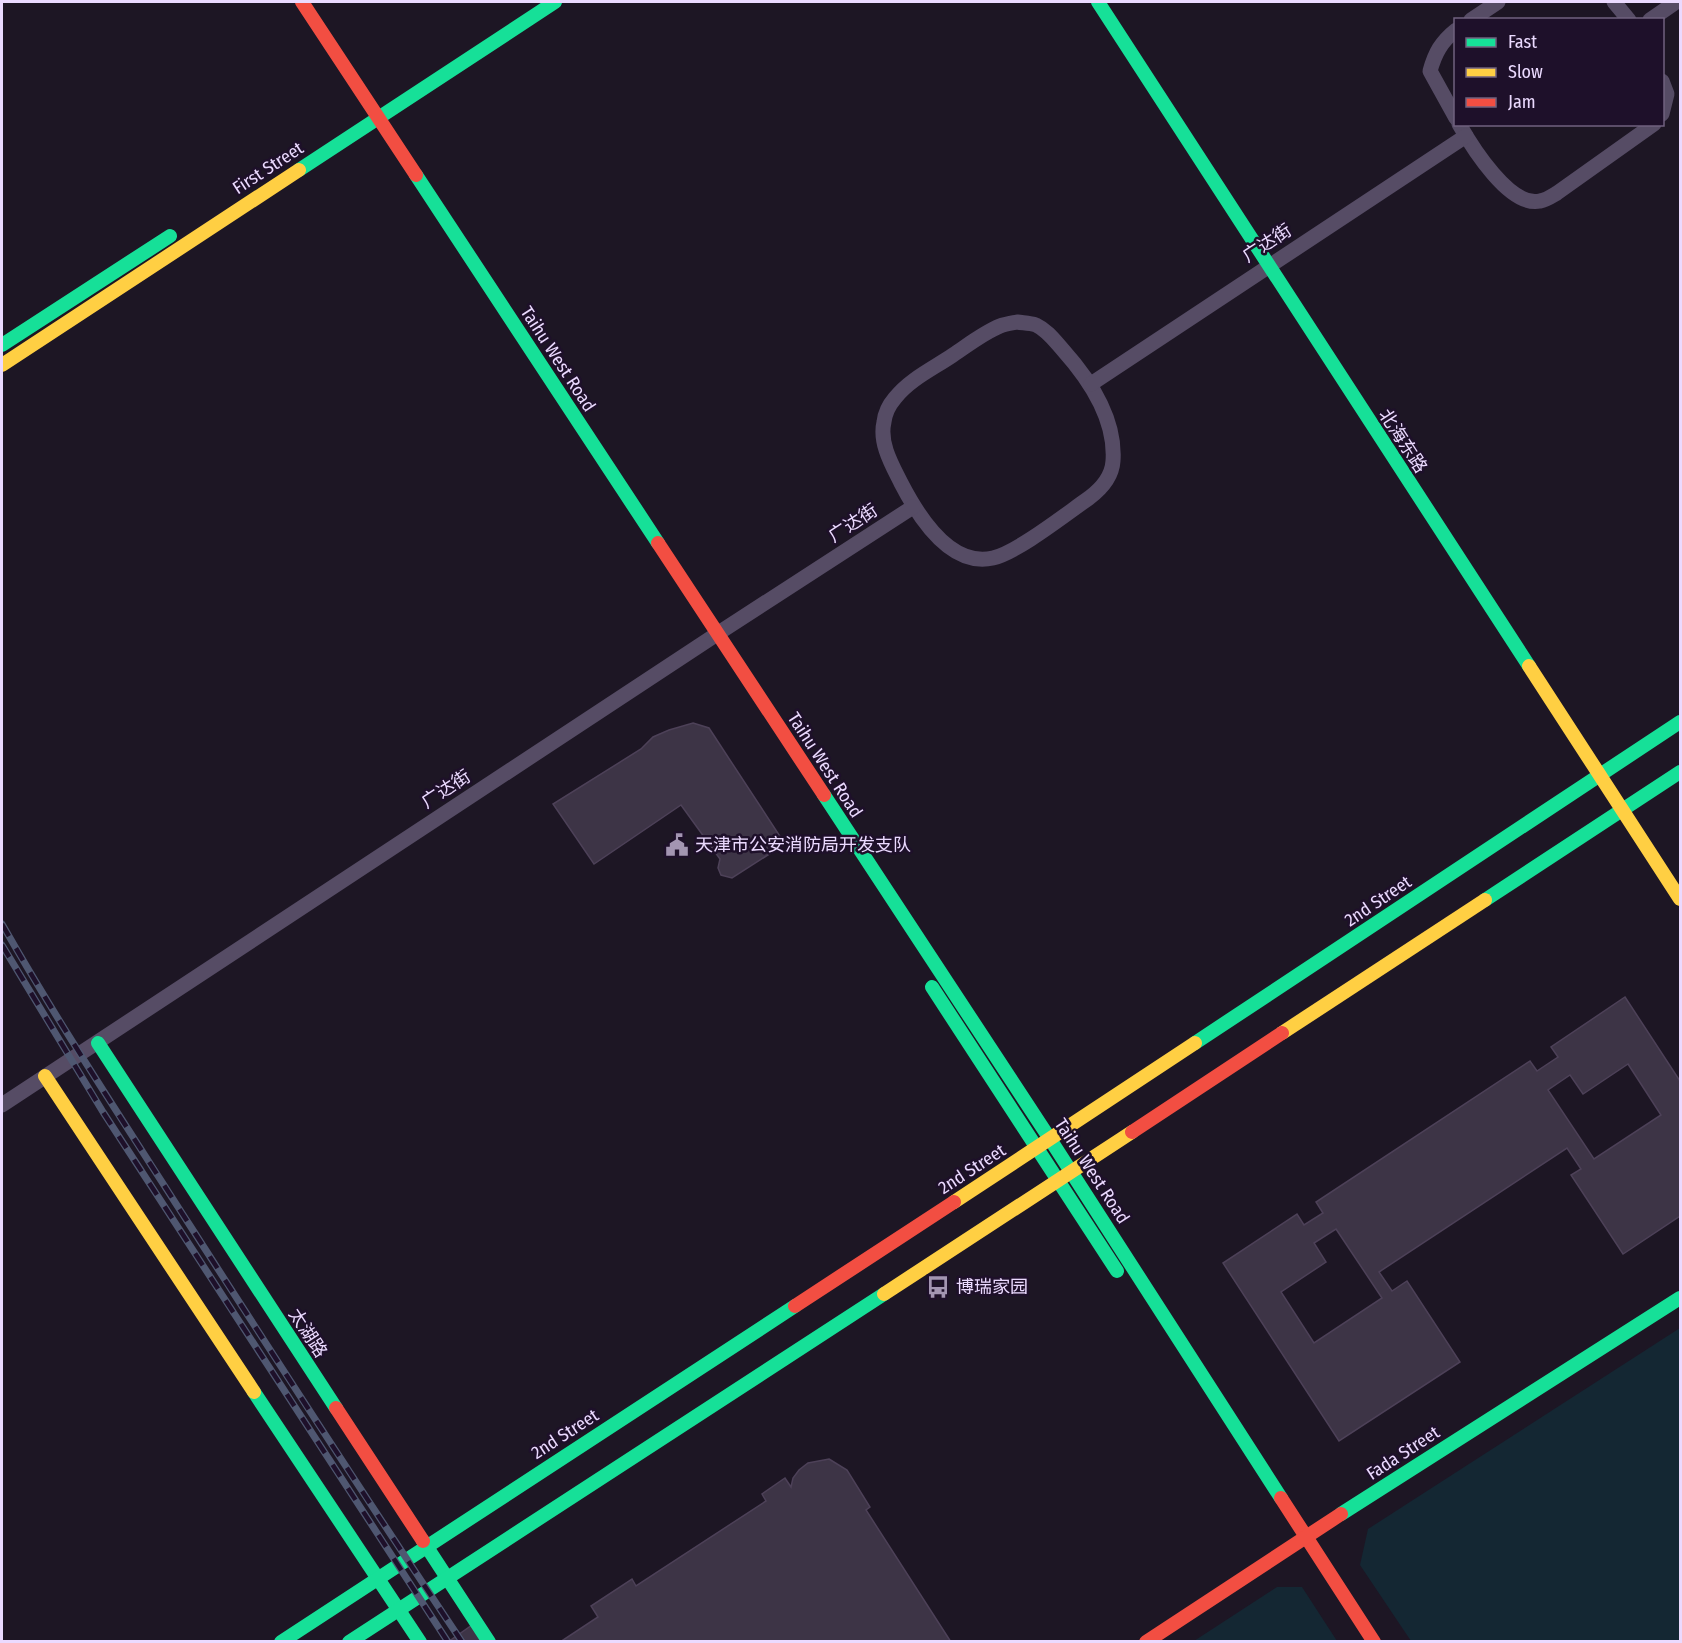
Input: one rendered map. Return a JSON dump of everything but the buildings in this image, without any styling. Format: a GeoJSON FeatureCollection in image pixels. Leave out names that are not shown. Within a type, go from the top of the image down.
{"type":"FeatureCollection","features":[{"type":"Feature","properties":{"kind":"main road","name":"Taihu West Road"},"geometry":{"type":"LineString","coordinates":[[287,2],[371,112]]}},
{"type":"Feature","properties":{"kind":"main road","name":"Taihu West Road"},"geometry":{"type":"LineString","coordinates":[[302,2],[712,637],[1050,1139],[1300,1540]]}},
{"type":"Feature","properties":{"kind":"main road","name":"First Street"},"geometry":{"type":"LineString","coordinates":[[2,365],[371,112],[555,2]]}},
{"type":"Feature","properties":{"kind":"main road","name":"北海东路"},"geometry":{"type":"LineString","coordinates":[[1098,2],[1680,898]]}},
{"type":"Feature","properties":{"kind":"main road"},"geometry":{"type":"LineString","coordinates":[[2,345],[178,230]]}},
{"type":"Feature","properties":{"kind":"main road","name":"Taihu West Road"},"geometry":{"type":"LineString","coordinates":[[712,637],[754,714]]}},
{"type":"Feature","properties":{"kind":"main road","name":"2nd Street"},"geometry":{"type":"LineString","coordinates":[[281,1641],[1050,1139],[1680,722]]}},
{"type":"Feature","properties":{"kind":"main road"},"geometry":{"type":"LineString","coordinates":[[349,1641],[1071,1172],[1680,772]]}},
{"type":"Feature","properties":{"kind":"main road","name":"Taihu West Road"},"geometry":{"type":"LineString","coordinates":[[921,971],[1121,1279]]}},
{"type":"Feature","properties":{"kind":"main road","name":"太湖路"},"geometry":{"type":"LineString","coordinates":[[98,1043],[425,1547],[489,1641]]}},
{"type":"Feature","properties":{"kind":"main road"},"geometry":{"type":"LineString","coordinates":[[45,1076],[420,1641]]}},
{"type":"Feature","properties":{"kind":"main road","name":"Fada Street"},"geometry":{"type":"LineString","coordinates":[[1146,1641],[1680,1298]]}},
{"type":"Feature","properties":{"kind":"main road","name":"Taihu West Road"},"geometry":{"type":"LineString","coordinates":[[1244,1465],[1374,1641]]}},
{"type":"Feature","properties":{"kind":"street"},"geometry":{"type":"LineString","coordinates":[[1473,18],[1498,2]]}},
{"type":"Feature","properties":{"kind":"street"},"geometry":{"type":"LineString","coordinates":[[1614,2],[1627,18]]}},
{"type":"Feature","properties":{"kind":"street"},"geometry":{"type":"LineString","coordinates":[[1653,18],[1676,2]]}},
{"type":"Feature","properties":{"kind":"street"},"geometry":{"type":"LineString","coordinates":[[1454,31],[1444,39],[1435,52],[1430,71],[1454,116]]}},
{"type":"Feature","properties":{"kind":"street"},"geometry":{"type":"LineString","coordinates":[[1664,86],[1667,94],[1664,106]]}},
{"type":"Feature","properties":{"kind":"street"},"geometry":{"type":"LineString","coordinates":[[1462,130],[1484,162],[1510,191],[1524,200],[1540,202],[1557,193],[1651,126]]}},
{"type":"Feature","properties":{"kind":"street","name":"广达街"},"geometry":{"type":"LineString","coordinates":[[1091,384],[1268,266],[1462,130]]}},
{"type":"Feature","properties":{"kind":"street"},"geometry":{"type":"LineString","coordinates":[[1017,322],[1037,326],[1050,336],[1091,384],[1109,428],[1113,462],[1109,477],[1099,490],[1014,548],[992,558],[974,558],[956,552],[934,534],[913,507],[892,465],[885,445],[883,425],[887,410],[906,386],[985,334],[1000,326],[1017,322]]}},
{"type":"Feature","properties":{"kind":"street","name":"广达街"},"geometry":{"type":"LineString","coordinates":[[2,1105],[913,507]]}},
{"type":"Feature","properties":{"kind":"shaded area"},"geometry":{"type":"Polygon","coordinates":[[[1680,1328],[1680,1641],[1411,1641],[1360,1565],[1368,1529],[1680,1328]]]}},
{"type":"Feature","properties":{"kind":"shaded area"},"geometry":{"type":"Polygon","coordinates":[[[1277,1587],[1302,1587],[1337,1641],[1194,1641],[1277,1587]]]}},
{"type":"Feature","properties":{"kind":"railway"},"geometry":{"type":"LineString","coordinates":[[2,924],[117,1112],[462,1642]]}},
{"type":"Feature","properties":{"kind":"railway"},"geometry":{"type":"LineString","coordinates":[[2,945],[103,1112],[448,1642]]}},
{"type":"Feature","properties":{"kind":"traffic: fast"},"geometry":{"type":"LineString","coordinates":[[299,170],[555,2]]}},
{"type":"Feature","properties":{"kind":"traffic: fast"},"geometry":{"type":"LineString","coordinates":[[1098,2],[1529,666]]}},
{"type":"Feature","properties":{"kind":"traffic: fast"},"geometry":{"type":"LineString","coordinates":[[416,175],[658,543]]}},
{"type":"Feature","properties":{"kind":"traffic: fast"},"geometry":{"type":"LineString","coordinates":[[2,345],[170,236]]}},
{"type":"Feature","properties":{"kind":"traffic: fast"},"geometry":{"type":"LineString","coordinates":[[1195,1043],[1680,722]]}},
{"type":"Feature","properties":{"kind":"traffic: fast"},"geometry":{"type":"LineString","coordinates":[[1485,900],[1680,772]]}},
{"type":"Feature","properties":{"kind":"traffic: fast"},"geometry":{"type":"LineString","coordinates":[[824,795],[1050,1139],[1281,1498]]}},
{"type":"Feature","properties":{"kind":"traffic: fast"},"geometry":{"type":"LineString","coordinates":[[932,987],[1117,1271]]}},
{"type":"Feature","properties":{"kind":"traffic: fast"},"geometry":{"type":"LineString","coordinates":[[98,1043],[336,1408]]}},
{"type":"Feature","properties":{"kind":"traffic: fast"},"geometry":{"type":"LineString","coordinates":[[349,1642],[884,1294]]}},
{"type":"Feature","properties":{"kind":"traffic: fast"},"geometry":{"type":"LineString","coordinates":[[1341,1514],[1680,1298]]}},
{"type":"Feature","properties":{"kind":"traffic: fast"},"geometry":{"type":"LineString","coordinates":[[281,1642],[795,1306]]}},
{"type":"Feature","properties":{"kind":"traffic: fast"},"geometry":{"type":"LineString","coordinates":[[254,1392],[420,1642]]}},
{"type":"Feature","properties":{"kind":"traffic: fast"},"geometry":{"type":"LineString","coordinates":[[423,1541],[489,1642]]}},
{"type":"Feature","properties":{"kind":"traffic: slow"},"geometry":{"type":"LineString","coordinates":[[2,365],[299,170]]}},
{"type":"Feature","properties":{"kind":"traffic: slow"},"geometry":{"type":"LineString","coordinates":[[1529,666],[1680,899]]}},
{"type":"Feature","properties":{"kind":"traffic: slow"},"geometry":{"type":"LineString","coordinates":[[1282,1033],[1485,900]]}},
{"type":"Feature","properties":{"kind":"traffic: slow"},"geometry":{"type":"LineString","coordinates":[[954,1202],[1195,1043]]}},
{"type":"Feature","properties":{"kind":"traffic: slow"},"geometry":{"type":"LineString","coordinates":[[45,1076],[254,1392]]}},
{"type":"Feature","properties":{"kind":"traffic: slow"},"geometry":{"type":"LineString","coordinates":[[884,1294],[1132,1132]]}},
{"type":"Feature","properties":{"kind":"traffic: jam"},"geometry":{"type":"LineString","coordinates":[[302,2],[416,175]]}},
{"type":"Feature","properties":{"kind":"traffic: jam"},"geometry":{"type":"LineString","coordinates":[[658,543],[824,795]]}},
{"type":"Feature","properties":{"kind":"traffic: jam"},"geometry":{"type":"LineString","coordinates":[[1132,1132],[1282,1033]]}},
{"type":"Feature","properties":{"kind":"traffic: jam"},"geometry":{"type":"LineString","coordinates":[[795,1306],[954,1202]]}},
{"type":"Feature","properties":{"kind":"traffic: jam"},"geometry":{"type":"LineString","coordinates":[[336,1408],[423,1541]]}},
{"type":"Feature","properties":{"kind":"traffic: jam"},"geometry":{"type":"LineString","coordinates":[[1281,1498],[1374,1642]]}},
{"type":"Feature","properties":{"kind":"traffic: jam"},"geometry":{"type":"LineString","coordinates":[[1146,1642],[1341,1514]]}},
{"type":"Feature","properties":{"kind":"place","name":"天津市公安消防局开发支队"},"geometry":{"type":"Point","coordinates":[677,845]}},
{"type":"Feature","properties":{"kind":"place","name":"博瑞家园"},"geometry":{"type":"Point","coordinates":[938,1287]}}]}
